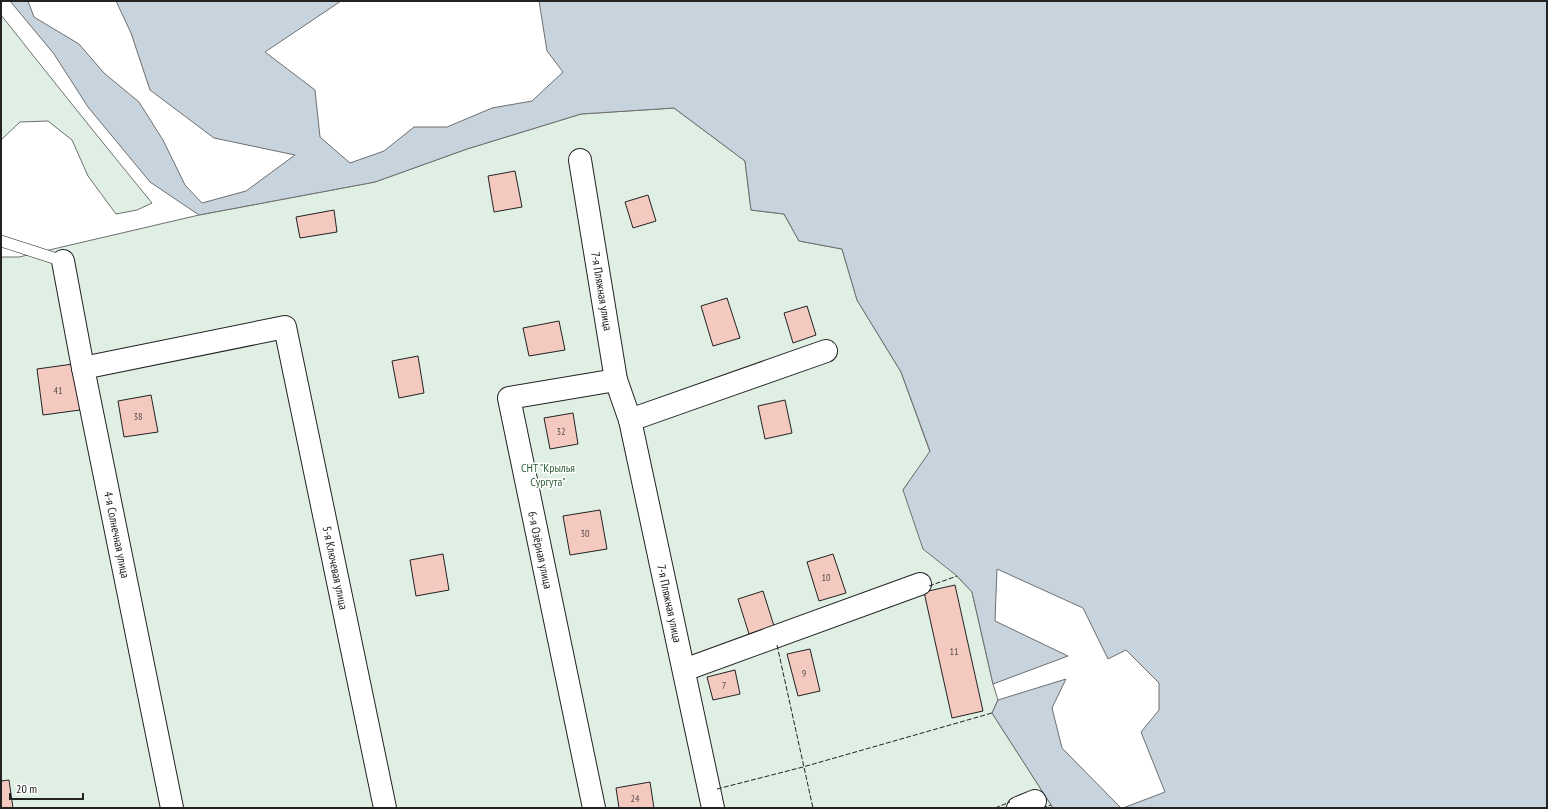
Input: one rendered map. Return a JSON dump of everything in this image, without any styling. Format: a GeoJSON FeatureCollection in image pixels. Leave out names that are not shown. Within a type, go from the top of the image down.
{"type":"FeatureCollection","features":[{"type":"Feature","properties":{"kind":"street","name":"7-я Пляжная улица"},"geometry":{"type":"LineString","coordinates":[[580,160],[616,380],[630,420],[713,808]]}},
{"type":"Feature","properties":{"kind":"street","name":"4-я Солнечная улица"},"geometry":{"type":"LineString","coordinates":[[63,261],[83,368],[172,808]]}},
{"type":"Feature","properties":{"kind":"street","name":"5-я Ключевая улица"},"geometry":{"type":"LineString","coordinates":[[83,368],[285,327],[385,808]]}},
{"type":"Feature","properties":{"kind":"street"},"geometry":{"type":"LineString","coordinates":[[630,420],[826,350]]}},
{"type":"Feature","properties":{"kind":"street","name":"6-я Озёрная улица"},"geometry":{"type":"LineString","coordinates":[[594,808],[509,398],[616,380]]}},
{"type":"Feature","properties":{"kind":"street"},"geometry":{"type":"LineString","coordinates":[[684,670],[920,584]]}},
{"type":"Feature","properties":{"kind":"lane"},"geometry":{"type":"LineString","coordinates":[[1,241],[63,261]]}},
{"type":"Feature","properties":{"kind":"green space"},"geometry":{"type":"Polygon","coordinates":[[[1,15],[152,203],[137,210],[116,214],[88,176],[72,140],[48,121],[20,122],[1,140],[1,15]]]}},
{"type":"Feature","properties":{"kind":"green space","name":"CНТ \"Крылья Сургута\""},"geometry":{"type":"Polygon","coordinates":[[[674,108],[745,161],[751,210],[784,214],[799,241],[842,249],[857,300],[901,372],[930,452],[903,490],[957,576],[972,592],[998,700],[992,713],[1053,808],[1,808],[1,257],[19,257],[199,215],[375,182],[467,149],[581,114],[674,108]]]}},
{"type":"Feature","properties":{"kind":"shaded area"},"geometry":{"type":"Polygon","coordinates":[[[10,1],[28,1],[34,17],[79,44],[104,73],[139,102],[163,140],[185,185],[202,203],[246,191],[295,155],[214,138],[150,90],[131,33],[116,1],[341,1],[265,52],[315,90],[320,137],[350,163],[384,151],[414,127],[447,127],[492,108],[532,101],[563,72],[547,51],[539,1],[1547,1],[1547,808],[1123,808],[1165,792],[1141,732],[1159,710],[1159,683],[1126,650],[1108,659],[1083,608],[997,569],[995,621],[1068,656],[993,684],[972,592],[957,576],[923,549],[903,490],[930,451],[901,372],[857,300],[842,249],[799,241],[784,214],[751,210],[745,161],[674,108],[581,114],[467,149],[375,182],[199,215],[150,182],[88,107],[54,54],[10,1]]]}},
{"type":"Feature","properties":{"kind":"shaded area"},"geometry":{"type":"Polygon","coordinates":[[[1066,679],[1052,708],[1062,748],[1121,808],[1053,808],[992,713],[998,700],[1066,679]]]}},
{"type":"Feature","properties":{"kind":"building"},"geometry":{"type":"Polygon","coordinates":[[[515,171],[522,207],[494,212],[488,176],[515,171]]]}},
{"type":"Feature","properties":{"kind":"building"},"geometry":{"type":"Polygon","coordinates":[[[648,195],[656,221],[633,228],[625,202],[648,195]]]}},
{"type":"Feature","properties":{"kind":"building"},"geometry":{"type":"Polygon","coordinates":[[[334,210],[337,232],[300,238],[296,217],[334,210]]]}},
{"type":"Feature","properties":{"kind":"building"},"geometry":{"type":"Polygon","coordinates":[[[727,298],[740,338],[713,346],[701,306],[727,298]]]}},
{"type":"Feature","properties":{"kind":"building"},"geometry":{"type":"Polygon","coordinates":[[[807,306],[816,335],[793,343],[784,313],[807,306]]]}},
{"type":"Feature","properties":{"kind":"building"},"geometry":{"type":"Polygon","coordinates":[[[559,321],[565,350],[529,356],[523,328],[559,321]]]}},
{"type":"Feature","properties":{"kind":"building"},"geometry":{"type":"Polygon","coordinates":[[[418,356],[424,393],[399,398],[392,361],[418,356]]]}},
{"type":"Feature","properties":{"kind":"building"},"geometry":{"type":"Polygon","coordinates":[[[73,364],[80,410],[43,415],[37,369],[73,364]]]}},
{"type":"Feature","properties":{"kind":"building"},"geometry":{"type":"Polygon","coordinates":[[[151,395],[158,432],[124,437],[118,401],[151,395]]]}},
{"type":"Feature","properties":{"kind":"building"},"geometry":{"type":"Polygon","coordinates":[[[785,400],[792,433],[765,439],[758,406],[785,400]]]}},
{"type":"Feature","properties":{"kind":"building"},"geometry":{"type":"Polygon","coordinates":[[[573,413],[578,444],[550,449],[544,418],[573,413]]]}},
{"type":"Feature","properties":{"kind":"building"},"geometry":{"type":"Polygon","coordinates":[[[600,510],[607,549],[570,555],[563,516],[600,510]]]}},
{"type":"Feature","properties":{"kind":"building"},"geometry":{"type":"Polygon","coordinates":[[[443,554],[449,590],[416,596],[410,560],[443,554]]]}},
{"type":"Feature","properties":{"kind":"building"},"geometry":{"type":"Polygon","coordinates":[[[833,554],[846,593],[819,601],[807,562],[833,554]]]}},
{"type":"Feature","properties":{"kind":"building"},"geometry":{"type":"Polygon","coordinates":[[[955,585],[983,711],[952,718],[924,592],[955,585]]]}},
{"type":"Feature","properties":{"kind":"building"},"geometry":{"type":"Polygon","coordinates":[[[763,591],[774,626],[749,634],[738,599],[763,591]]]}},
{"type":"Feature","properties":{"kind":"building"},"geometry":{"type":"Polygon","coordinates":[[[810,649],[820,691],[798,696],[787,654],[810,649]]]}},
{"type":"Feature","properties":{"kind":"building"},"geometry":{"type":"Polygon","coordinates":[[[735,670],[740,694],[713,700],[707,677],[735,670]]]}},
{"type":"Feature","properties":{"kind":"building"},"geometry":{"type":"Polygon","coordinates":[[[9,780],[13,808],[1,808],[1,781],[9,780]]]}},
{"type":"Feature","properties":{"kind":"building"},"geometry":{"type":"Polygon","coordinates":[[[650,782],[654,808],[619,808],[616,788],[650,782]]]}},
{"type":"Feature","properties":{"kind":"fence"},"geometry":{"type":"LineString","coordinates":[[929,586],[957,576]]}},
{"type":"Feature","properties":{"kind":"fence"},"geometry":{"type":"LineString","coordinates":[[777,645],[813,808]]}},
{"type":"Feature","properties":{"kind":"fence"},"geometry":{"type":"LineString","coordinates":[[717,789],[803,767],[992,713]]}},
{"type":"Feature","properties":{"kind":"fence"},"geometry":{"type":"LineString","coordinates":[[995,808],[1010,802]]}},
{"type":"Feature","properties":{"kind":"fence"},"geometry":{"type":"LineString","coordinates":[[1042,808],[1051,805]]}}]}
